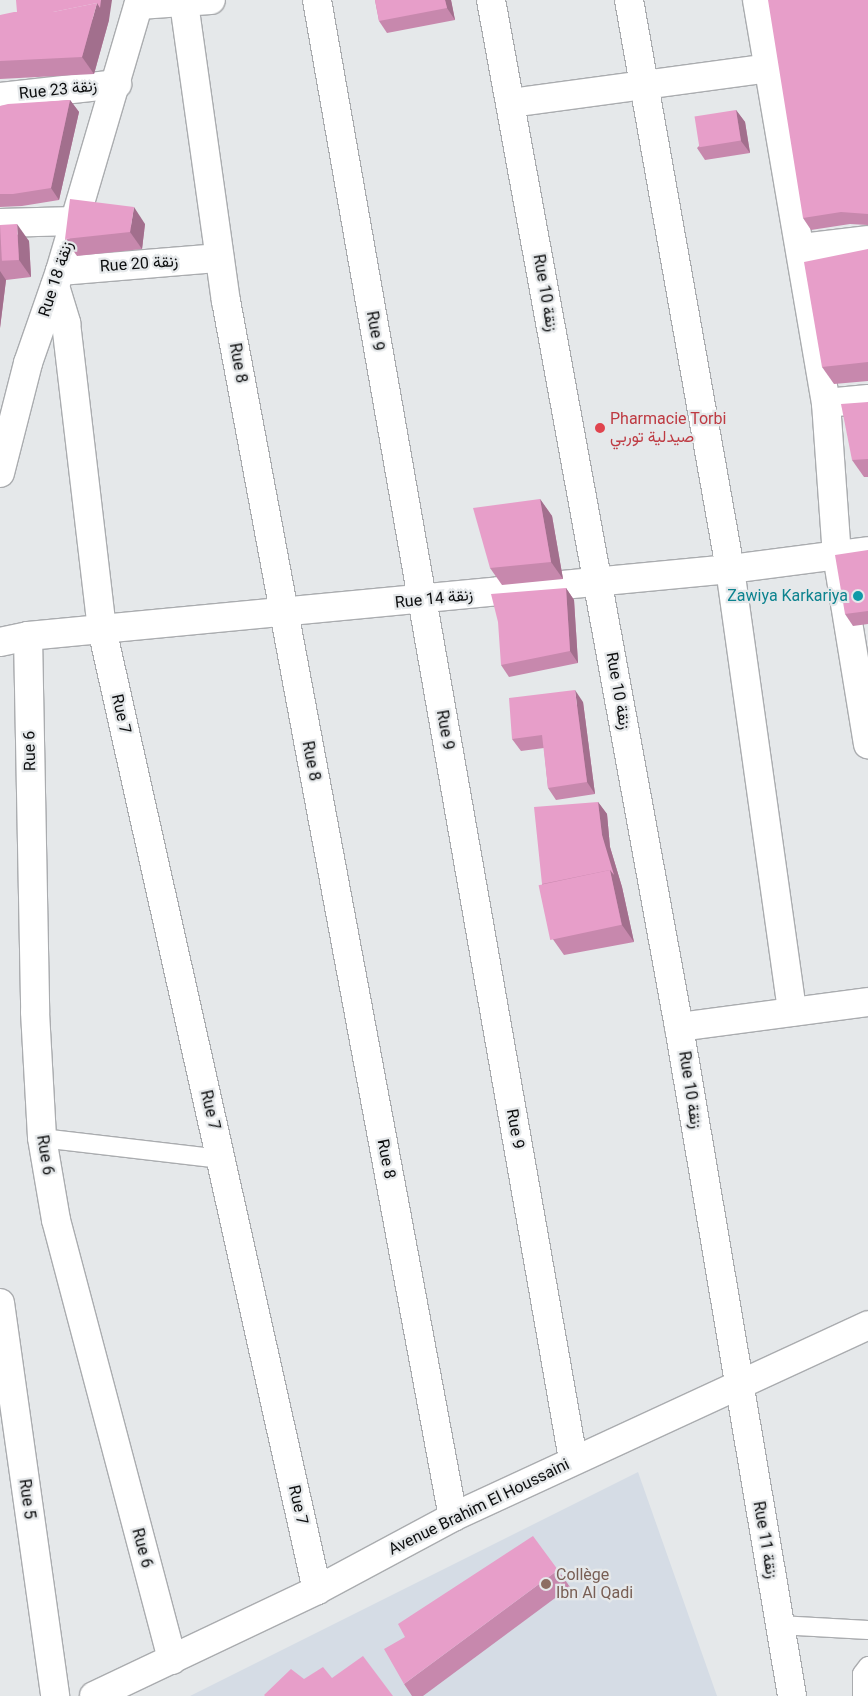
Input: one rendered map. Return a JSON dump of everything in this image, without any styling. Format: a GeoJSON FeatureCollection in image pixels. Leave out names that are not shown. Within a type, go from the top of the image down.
{"type":"FeatureCollection","features":[{"type":"Feature","properties":{"kind":"street"},"geometry":{"type":"LineString","coordinates":[[140,3],[184,3],[211,0]]}},
{"type":"Feature","properties":{"kind":"street","name":"Rue 9"},"geometry":{"type":"LineString","coordinates":[[317,0],[574,1460]]}},
{"type":"Feature","properties":{"kind":"street","name":"Rue 10 زنقة"},"geometry":{"type":"LineString","coordinates":[[491,0],[679,1027],[738,1384]]}},
{"type":"Feature","properties":{"kind":"street"},"geometry":{"type":"LineString","coordinates":[[629,0],[730,569],[792,1012]]}},
{"type":"Feature","properties":{"kind":"street"},"geometry":{"type":"LineString","coordinates":[[757,0],[826,403],[837,555],[868,744]]}},
{"type":"Feature","properties":{"kind":"street","name":"Rue 18 زنقة"},"geometry":{"type":"LineString","coordinates":[[0,470],[28,363],[75,221],[140,3]]}},
{"type":"Feature","properties":{"kind":"street","name":"Rue 8"},"geometry":{"type":"LineString","coordinates":[[184,3],[219,258],[283,612],[454,1517]]}},
{"type":"Feature","properties":{"kind":"street"},"geometry":{"type":"LineString","coordinates":[[511,103],[770,68]]}},
{"type":"Feature","properties":{"kind":"street","name":"Rue 23 زنقة"},"geometry":{"type":"LineString","coordinates":[[0,96],[117,84]]}},
{"type":"Feature","properties":{"kind":"street"},"geometry":{"type":"LineString","coordinates":[[0,223],[75,221]]}},
{"type":"Feature","properties":{"kind":"street"},"geometry":{"type":"LineString","coordinates":[[800,248],[868,240]]}},
{"type":"Feature","properties":{"kind":"street","name":"Rue 20 زنقة"},"geometry":{"type":"LineString","coordinates":[[57,278],[219,258]]}},
{"type":"Feature","properties":{"kind":"street","name":"Rue 7"},"geometry":{"type":"LineString","coordinates":[[57,278],[66,323],[102,629],[317,1590]]}},
{"type":"Feature","properties":{"kind":"street"},"geometry":{"type":"LineString","coordinates":[[826,403],[868,399]]}},
{"type":"Feature","properties":{"kind":"street","name":"Rue 14 زنقة"},"geometry":{"type":"LineString","coordinates":[[0,642],[28,636],[422,600],[730,569],[868,551]]}},
{"type":"Feature","properties":{"kind":"street","name":"Rue 6"},"geometry":{"type":"LineString","coordinates":[[28,636],[34,1012],[42,1138],[56,1220],[172,1660]]}},
{"type":"Feature","properties":{"kind":"street"},"geometry":{"type":"LineString","coordinates":[[679,1027],[868,1002]]}},
{"type":"Feature","properties":{"kind":"street","name":"Rue 5"},"geometry":{"type":"LineString","coordinates":[[0,1303],[55,1696]]}},
{"type":"Feature","properties":{"kind":"street","name":"Avenue Brahim El Houssaini"},"geometry":{"type":"LineString","coordinates":[[94,1696],[317,1590],[454,1517],[868,1325]]}},
{"type":"Feature","properties":{"kind":"street","name":"Rue 11 زنقة"},"geometry":{"type":"LineString","coordinates":[[738,1384],[792,1696]]}},
{"type":"Feature","properties":{"kind":"lane"},"geometry":{"type":"LineString","coordinates":[[42,1138],[221,1159]]}},
{"type":"Feature","properties":{"kind":"lane"},"geometry":{"type":"LineString","coordinates":[[779,1625],[868,1630]]}},
{"type":"Feature","properties":{"kind":"lane"},"geometry":{"type":"LineString","coordinates":[[862,1696],[862,1674],[868,1666]]}},
{"type":"Feature","properties":{"kind":"shaded area","name":"Collège Ibn Al Qadi"},"geometry":{"type":"Polygon","coordinates":[[[638,1472],[717,1696],[190,1696],[638,1472]]]}},
{"type":"Feature","properties":{"kind":"building"},"geometry":{"type":"Polygon","coordinates":[[[16,0],[101,0],[100,8],[97,3],[53,12],[17,12],[16,0]]]}},
{"type":"Feature","properties":{"kind":"building"},"geometry":{"type":"Polygon","coordinates":[[[375,0],[445,0],[447,8],[379,21],[375,0]]]}},
{"type":"Feature","properties":{"kind":"building"},"geometry":{"type":"Polygon","coordinates":[[[768,0],[868,0],[868,214],[841,212],[803,218],[768,0]]]}},
{"type":"Feature","properties":{"kind":"building"},"geometry":{"type":"Polygon","coordinates":[[[97,3],[82,57],[0,61],[0,15],[14,12],[53,12],[97,3]]]}},
{"type":"Feature","properties":{"kind":"building"},"geometry":{"type":"Polygon","coordinates":[[[70,100],[51,188],[13,194],[0,194],[0,106],[70,100]]]}},
{"type":"Feature","properties":{"kind":"building"},"geometry":{"type":"Polygon","coordinates":[[[736,110],[741,141],[699,147],[695,117],[736,110]]]}},
{"type":"Feature","properties":{"kind":"building"},"geometry":{"type":"Polygon","coordinates":[[[70,199],[134,207],[130,232],[65,239],[70,199]]]}},
{"type":"Feature","properties":{"kind":"building"},"geometry":{"type":"Polygon","coordinates":[[[17,224],[19,260],[2,261],[0,225],[17,224]]]}},
{"type":"Feature","properties":{"kind":"building"},"geometry":{"type":"Polygon","coordinates":[[[868,249],[868,362],[822,367],[804,262],[868,249]]]}},
{"type":"Feature","properties":{"kind":"building"},"geometry":{"type":"Polygon","coordinates":[[[868,402],[868,459],[852,460],[841,404],[868,402]]]}},
{"type":"Feature","properties":{"kind":"building"},"geometry":{"type":"Polygon","coordinates":[[[540,499],[551,562],[490,568],[473,508],[540,499]]]}},
{"type":"Feature","properties":{"kind":"building"},"geometry":{"type":"Polygon","coordinates":[[[868,550],[868,611],[845,614],[835,555],[868,550]]]}},
{"type":"Feature","properties":{"kind":"building"},"geometry":{"type":"Polygon","coordinates":[[[566,588],[570,651],[501,665],[498,622],[491,594],[566,588]]]}},
{"type":"Feature","properties":{"kind":"building"},"geometry":{"type":"Polygon","coordinates":[[[575,690],[587,782],[548,788],[542,735],[512,739],[509,698],[575,690]]]}},
{"type":"Feature","properties":{"kind":"building"},"geometry":{"type":"Polygon","coordinates":[[[598,802],[602,835],[614,875],[610,870],[542,884],[534,807],[598,802]]]}},
{"type":"Feature","properties":{"kind":"building"},"geometry":{"type":"Polygon","coordinates":[[[610,870],[622,925],[550,940],[539,885],[610,870]]]}},
{"type":"Feature","properties":{"kind":"building"},"geometry":{"type":"Polygon","coordinates":[[[533,1536],[558,1570],[404,1684],[384,1649],[405,1637],[398,1624],[533,1536]]]}},
{"type":"Feature","properties":{"kind":"building"},"geometry":{"type":"Polygon","coordinates":[[[363,1656],[393,1696],[264,1695],[291,1669],[304,1679],[323,1667],[332,1678],[363,1656]]]}},
{"type":"Feature","properties":{"kind":"place","name":"Pharmacie Torbi صيدلية توربي"},"geometry":{"type":"Point","coordinates":[600,428]}},
{"type":"Feature","properties":{"kind":"place","name":"Zawiya Karkariya"},"geometry":{"type":"Point","coordinates":[858,596]}},
{"type":"Feature","properties":{"kind":"place","name":"Collège Ibn Al Qadi"},"geometry":{"type":"Point","coordinates":[546,1584]}}]}
